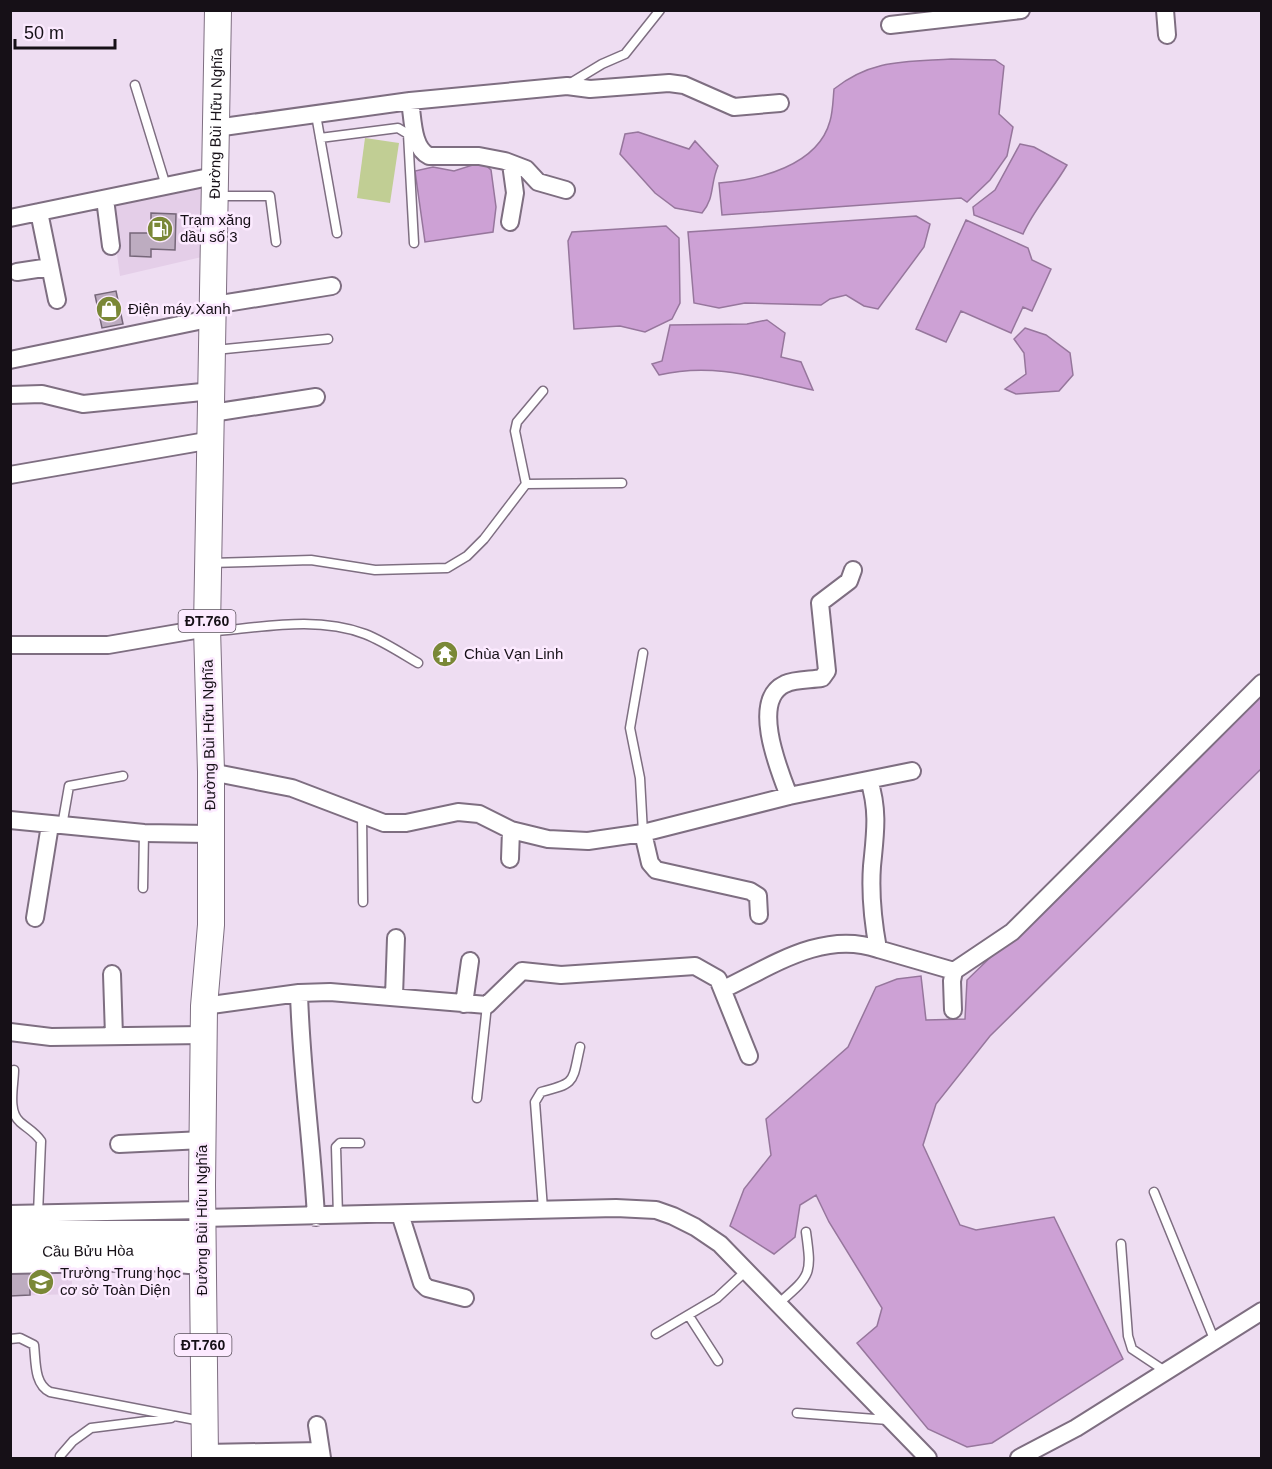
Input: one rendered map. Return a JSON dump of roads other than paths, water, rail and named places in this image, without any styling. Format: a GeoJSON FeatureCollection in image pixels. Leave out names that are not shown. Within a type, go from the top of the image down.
{"type":"FeatureCollection","features":[{"type":"Feature","properties":{"kind":"main road","name":"Đường Bùi Hữu Nghĩa"},"geometry":{"type":"LineString","coordinates":[[205,1456],[202,1235],[204,1006],[211,925],[209,834],[211,772],[207,630],[218,10]]}},
{"type":"Feature","properties":{"kind":"main road","name":"Cầu Bửu Hòa"},"geometry":{"type":"LineString","coordinates":[[10,1232],[145,1231],[202,1235]]}},
{"type":"Feature","properties":{"kind":"main road","name":"Cầu Bửu Hòa"},"geometry":{"type":"LineString","coordinates":[[10,1252],[166,1249],[202,1235]]}},
{"type":"Feature","properties":{"kind":"street"},"geometry":{"type":"LineString","coordinates":[[890,25],[924,16],[1021,10]]}},
{"type":"Feature","properties":{"kind":"street"},"geometry":{"type":"LineString","coordinates":[[1164,10],[1167,35]]}},
{"type":"Feature","properties":{"kind":"street"},"geometry":{"type":"LineString","coordinates":[[216,128],[410,101],[567,86],[590,89],[669,83],[684,85],[734,107],[780,103]]}},
{"type":"Feature","properties":{"kind":"street"},"geometry":{"type":"LineString","coordinates":[[410,101],[417,142],[424,154],[429,156],[479,156],[512,164],[526,169],[538,182],[566,190]]}},
{"type":"Feature","properties":{"kind":"street"},"geometry":{"type":"LineString","coordinates":[[510,222],[515,193],[512,164]]}},
{"type":"Feature","properties":{"kind":"street"},"geometry":{"type":"LineString","coordinates":[[10,218],[166,187],[215,186]]}},
{"type":"Feature","properties":{"kind":"street"},"geometry":{"type":"LineString","coordinates":[[105,199],[111,246]]}},
{"type":"Feature","properties":{"kind":"street"},"geometry":{"type":"LineString","coordinates":[[39,212],[57,300]]}},
{"type":"Feature","properties":{"kind":"street"},"geometry":{"type":"LineString","coordinates":[[17,272],[50,267]]}},
{"type":"Feature","properties":{"kind":"street"},"geometry":{"type":"LineString","coordinates":[[10,360],[213,311],[332,286]]}},
{"type":"Feature","properties":{"kind":"street"},"geometry":{"type":"LineString","coordinates":[[10,395],[42,394],[83,404],[212,402],[316,397]]}},
{"type":"Feature","properties":{"kind":"street"},"geometry":{"type":"LineString","coordinates":[[10,475],[212,440]]}},
{"type":"Feature","properties":{"kind":"street"},"geometry":{"type":"LineString","coordinates":[[789,796],[769,728],[772,694],[785,684],[822,678],[827,670],[820,603],[849,581],[854,570]]}},
{"type":"Feature","properties":{"kind":"street"},"geometry":{"type":"LineString","coordinates":[[10,645],[108,645],[207,630]]}},
{"type":"Feature","properties":{"kind":"street"},"geometry":{"type":"LineString","coordinates":[[953,1010],[954,971],[1012,932],[1262,682]]}},
{"type":"Feature","properties":{"kind":"street"},"geometry":{"type":"LineString","coordinates":[[211,772],[292,788],[384,823],[406,823],[458,812],[479,814],[511,830],[548,839],[588,841],[643,833],[789,796],[912,771]]}},
{"type":"Feature","properties":{"kind":"street"},"geometry":{"type":"LineString","coordinates":[[869,780],[876,800],[878,822],[872,890],[873,918],[878,949]]}},
{"type":"Feature","properties":{"kind":"street"},"geometry":{"type":"LineString","coordinates":[[10,820],[144,833],[209,834]]}},
{"type":"Feature","properties":{"kind":"street"},"geometry":{"type":"LineString","coordinates":[[35,918],[56,826]]}},
{"type":"Feature","properties":{"kind":"street"},"geometry":{"type":"LineString","coordinates":[[510,859],[511,830]]}},
{"type":"Feature","properties":{"kind":"street"},"geometry":{"type":"LineString","coordinates":[[643,833],[650,863],[656,870],[750,891],[758,896],[759,915]]}},
{"type":"Feature","properties":{"kind":"street"},"geometry":{"type":"LineString","coordinates":[[394,996],[396,938]]}},
{"type":"Feature","properties":{"kind":"street"},"geometry":{"type":"LineString","coordinates":[[724,989],[822,944],[863,944],[954,971]]}},
{"type":"Feature","properties":{"kind":"street"},"geometry":{"type":"LineString","coordinates":[[464,1004],[470,961]]}},
{"type":"Feature","properties":{"kind":"street"},"geometry":{"type":"LineString","coordinates":[[204,1006],[299,993],[394,996],[487,1005],[522,971],[561,975],[695,966],[718,979],[724,989],[749,1056]]}},
{"type":"Feature","properties":{"kind":"street"},"geometry":{"type":"LineString","coordinates":[[112,974],[114,1036]]}},
{"type":"Feature","properties":{"kind":"street"},"geometry":{"type":"LineString","coordinates":[[299,993],[301,1059],[311,1136],[316,1217]]}},
{"type":"Feature","properties":{"kind":"street"},"geometry":{"type":"LineString","coordinates":[[10,1032],[51,1037],[204,1035]]}},
{"type":"Feature","properties":{"kind":"street"},"geometry":{"type":"LineString","coordinates":[[119,1144],[203,1140]]}},
{"type":"Feature","properties":{"kind":"street"},"geometry":{"type":"LineString","coordinates":[[10,1214],[38,1214],[202,1235],[316,1217],[543,1209],[656,1210],[695,1227],[720,1244],[748,1270],[928,1458]]}},
{"type":"Feature","properties":{"kind":"street"},"geometry":{"type":"LineString","coordinates":[[400,1214],[422,1283],[427,1288],[465,1298]]}},
{"type":"Feature","properties":{"kind":"street"},"geometry":{"type":"LineString","coordinates":[[10,1265],[150,1262],[202,1235]]}},
{"type":"Feature","properties":{"kind":"street"},"geometry":{"type":"LineString","coordinates":[[1019,1458],[1076,1428],[1214,1339],[1262,1311]]}},
{"type":"Feature","properties":{"kind":"street"},"geometry":{"type":"LineString","coordinates":[[205,1456],[321,1455],[317,1425]]}},
{"type":"Feature","properties":{"kind":"lane"},"geometry":{"type":"LineString","coordinates":[[567,86],[602,64],[625,54],[660,10]]}},
{"type":"Feature","properties":{"kind":"lane"},"geometry":{"type":"LineString","coordinates":[[135,85],[166,187]]}},
{"type":"Feature","properties":{"kind":"lane"},"geometry":{"type":"LineString","coordinates":[[316,115],[337,233]]}},
{"type":"Feature","properties":{"kind":"lane"},"geometry":{"type":"LineString","coordinates":[[320,138],[398,128],[406,131],[414,243]]}},
{"type":"Feature","properties":{"kind":"lane"},"geometry":{"type":"LineString","coordinates":[[215,186],[270,196],[276,242]]}},
{"type":"Feature","properties":{"kind":"lane"},"geometry":{"type":"LineString","coordinates":[[213,351],[328,339]]}},
{"type":"Feature","properties":{"kind":"lane"},"geometry":{"type":"LineString","coordinates":[[210,562],[311,560],[375,570],[447,568],[467,556],[484,539],[526,484],[515,431],[517,422],[543,391]]}},
{"type":"Feature","properties":{"kind":"lane"},"geometry":{"type":"LineString","coordinates":[[526,484],[622,483]]}},
{"type":"Feature","properties":{"kind":"lane"},"geometry":{"type":"LineString","coordinates":[[207,630],[309,623],[344,628],[366,634],[418,663]]}},
{"type":"Feature","properties":{"kind":"lane"},"geometry":{"type":"LineString","coordinates":[[643,653],[630,728],[640,778],[643,833]]}},
{"type":"Feature","properties":{"kind":"lane"},"geometry":{"type":"LineString","coordinates":[[56,826],[69,786],[123,776]]}},
{"type":"Feature","properties":{"kind":"lane"},"geometry":{"type":"LineString","coordinates":[[362,815],[363,902]]}},
{"type":"Feature","properties":{"kind":"lane"},"geometry":{"type":"LineString","coordinates":[[143,888],[144,833]]}},
{"type":"Feature","properties":{"kind":"lane"},"geometry":{"type":"LineString","coordinates":[[477,1098],[487,1005]]}},
{"type":"Feature","properties":{"kind":"lane"},"geometry":{"type":"LineString","coordinates":[[543,1209],[535,1102],[541,1092],[567,1086],[572,1079],[580,1047]]}},
{"type":"Feature","properties":{"kind":"lane"},"geometry":{"type":"LineString","coordinates":[[14,1070],[13,1113],[18,1120],[36,1133],[41,1141],[38,1214]]}},
{"type":"Feature","properties":{"kind":"lane"},"geometry":{"type":"LineString","coordinates":[[338,1217],[336,1147],[340,1143],[360,1143]]}},
{"type":"Feature","properties":{"kind":"lane"},"geometry":{"type":"LineString","coordinates":[[1154,1192],[1214,1339]]}},
{"type":"Feature","properties":{"kind":"lane"},"geometry":{"type":"LineString","coordinates":[[779,1303],[804,1281],[810,1269],[806,1232]]}},
{"type":"Feature","properties":{"kind":"lane"},"geometry":{"type":"LineString","coordinates":[[1121,1244],[1128,1336],[1132,1349],[1165,1371]]}},
{"type":"Feature","properties":{"kind":"lane"},"geometry":{"type":"LineString","coordinates":[[656,1334],[717,1298],[748,1270]]}},
{"type":"Feature","properties":{"kind":"lane"},"geometry":{"type":"LineString","coordinates":[[689,1316],[718,1361]]}},
{"type":"Feature","properties":{"kind":"lane"},"geometry":{"type":"LineString","coordinates":[[10,1339],[20,1338],[34,1345],[38,1381],[41,1388],[50,1392],[204,1421]]}},
{"type":"Feature","properties":{"kind":"lane"},"geometry":{"type":"LineString","coordinates":[[797,1413],[892,1420]]}},
{"type":"Feature","properties":{"kind":"lane"},"geometry":{"type":"LineString","coordinates":[[60,1456],[73,1441],[91,1428],[178,1416]]}},
{"type":"Feature","properties":{"kind":"place","name":"Trạm xăng dầu số 3"},"geometry":{"type":"Point","coordinates":[160,229]}},
{"type":"Feature","properties":{"kind":"place","name":"Điện máy Xanh"},"geometry":{"type":"Point","coordinates":[109,309]}},
{"type":"Feature","properties":{"kind":"place","name":"Chùa Vạn Linh"},"geometry":{"type":"Point","coordinates":[445,654]}},
{"type":"Feature","properties":{"kind":"place","name":"Trường Trung học cơ sở Toàn Diện"},"geometry":{"type":"Point","coordinates":[41,1282]}}]}
